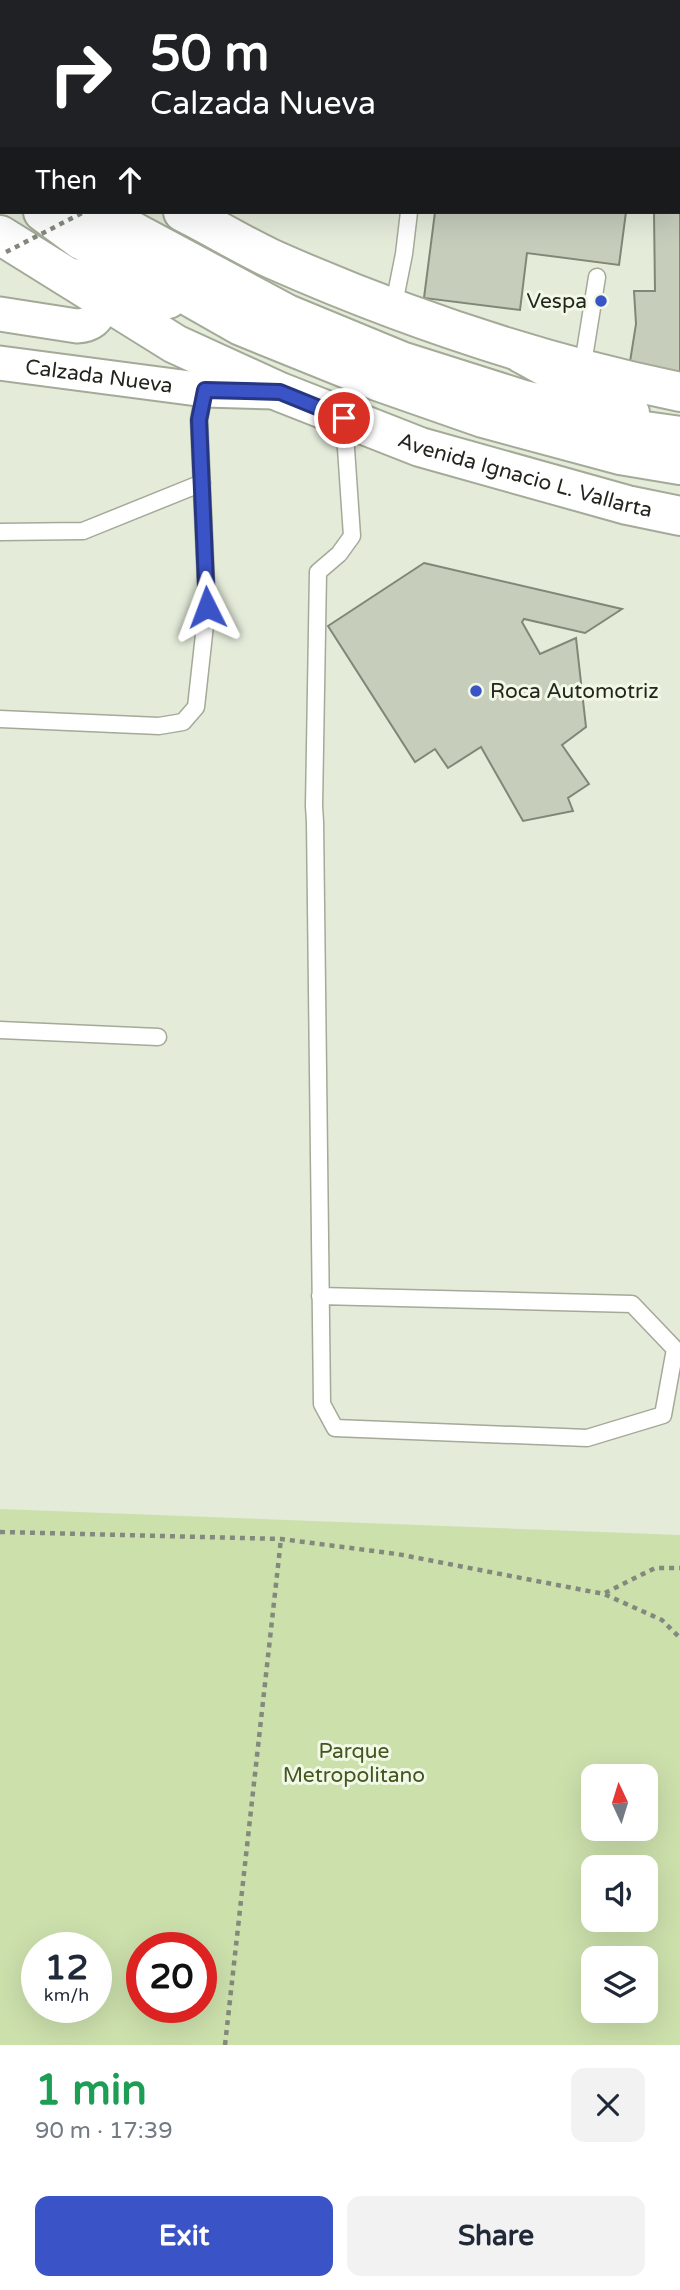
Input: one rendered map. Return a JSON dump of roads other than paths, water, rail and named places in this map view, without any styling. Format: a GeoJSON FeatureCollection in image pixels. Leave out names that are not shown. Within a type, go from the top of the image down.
{"type":"FeatureCollection","features":[{"type":"Feature","properties":{"kind":"main road","name":"Avenida Ignacio L. Vallarta"},"geometry":{"type":"LineString","coordinates":[[46,214],[82,240],[153,276],[241,326],[377,382],[483,418],[620,455],[676,445]]}},
{"type":"Feature","properties":{"kind":"main road"},"geometry":{"type":"LineString","coordinates":[[101,214],[286,314],[401,361],[524,400],[645,431],[676,445]]}},
{"type":"Feature","properties":{"kind":"main road"},"geometry":{"type":"LineString","coordinates":[[187,214],[271,258],[393,309],[521,353],[582,370],[680,391]]}},
{"type":"Feature","properties":{"kind":"main road","name":"Avenida Ignacio L. Vallarta"},"geometry":{"type":"LineString","coordinates":[[3,244],[68,277],[175,344],[208,376],[280,392],[420,447],[627,505],[680,516]]}},
{"type":"Feature","properties":{"kind":"main road"},"geometry":{"type":"LineString","coordinates":[[68,277],[209,308]]}},
{"type":"Feature","properties":{"kind":"main road"},"geometry":{"type":"LineString","coordinates":[[521,353],[676,445]]}},
{"type":"Feature","properties":{"kind":"street"},"geometry":{"type":"LineString","coordinates":[[0,314],[76,326],[88,325],[96,319],[107,302]]}},
{"type":"Feature","properties":{"kind":"street","name":"Calzada Nueva"},"geometry":{"type":"LineString","coordinates":[[0,363],[208,376]]}},
{"type":"Feature","properties":{"kind":"lane"},"geometry":{"type":"LineString","coordinates":[[393,309],[409,214]]}},
{"type":"Feature","properties":{"kind":"lane"},"geometry":{"type":"LineString","coordinates":[[582,370],[597,277]]}},
{"type":"Feature","properties":{"kind":"lane"},"geometry":{"type":"LineString","coordinates":[[0,719],[159,726],[183,722],[196,707],[207,607],[199,420],[208,376]]}},
{"type":"Feature","properties":{"kind":"lane"},"geometry":{"type":"LineString","coordinates":[[320,1296],[632,1304],[678,1349],[663,1415],[587,1438],[335,1428],[322,1404],[320,1296],[314,806],[318,572],[339,555],[352,536],[344,418]]}},
{"type":"Feature","properties":{"kind":"lane"},"geometry":{"type":"LineString","coordinates":[[0,532],[83,531],[202,483]]}},
{"type":"Feature","properties":{"kind":"lane"},"geometry":{"type":"LineString","coordinates":[[0,1030],[158,1037]]}},
{"type":"Feature","properties":{"kind":"place","name":"Vespa"},"geometry":{"type":"Point","coordinates":[601,301]}},
{"type":"Feature","properties":{"kind":"place","name":"Roca Automotriz"},"geometry":{"type":"Point","coordinates":[476,691]}},
{"type":"Feature","properties":{"kind":"park label","name":"Parque Metropolitano"},"geometry":{"type":"Point","coordinates":[354,1763]}}]}
